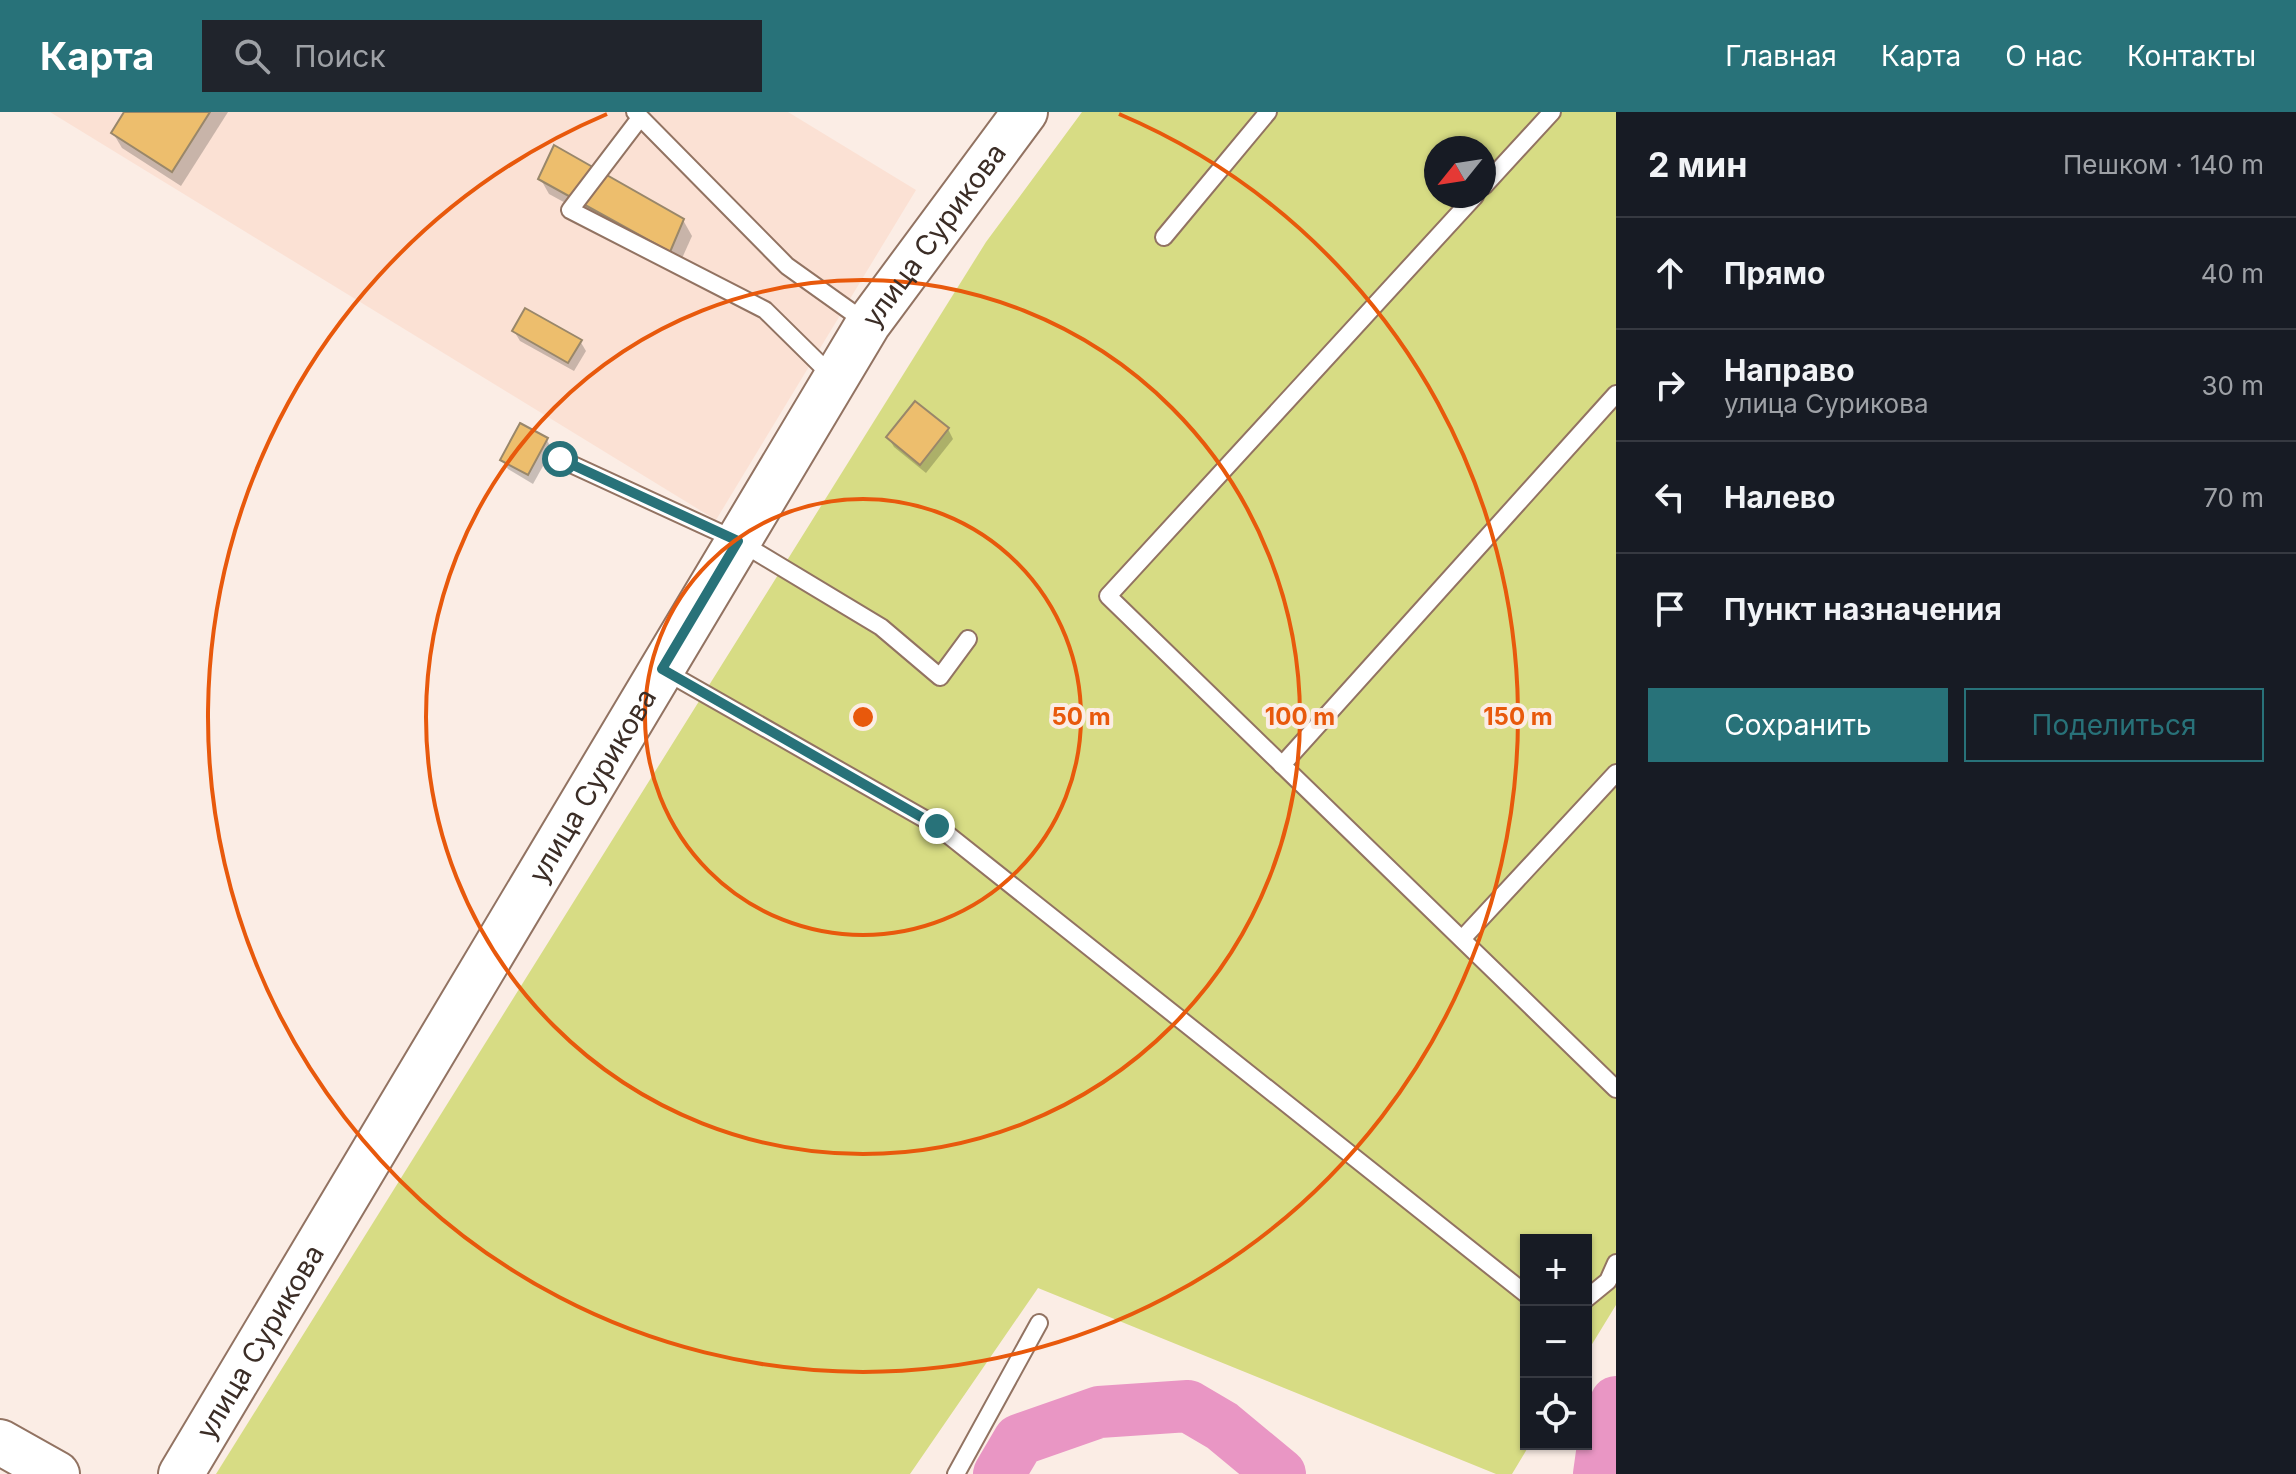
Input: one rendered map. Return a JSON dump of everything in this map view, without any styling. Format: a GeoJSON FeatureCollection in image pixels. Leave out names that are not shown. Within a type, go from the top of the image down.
{"type":"FeatureCollection","features":[{"type":"Feature","properties":{"kind":"main road","name":"улица Сурикова"},"geometry":{"type":"LineString","coordinates":[[181,1474],[868,324],[1025,112]]}},
{"type":"Feature","properties":{"kind":"main road"},"geometry":{"type":"LineString","coordinates":[[0,1442],[57,1474]]}},
{"type":"Feature","properties":{"kind":"lane"},"geometry":{"type":"LineString","coordinates":[[1164,237],[1268,112]]}},
{"type":"Feature","properties":{"kind":"lane"},"geometry":{"type":"LineString","coordinates":[[1496,173],[1552,112]]}},
{"type":"Feature","properties":{"kind":"lane"},"geometry":{"type":"LineString","coordinates":[[835,379],[765,310],[570,210],[637,115],[787,266],[868,324]]}},
{"type":"Feature","properties":{"kind":"lane"},"geometry":{"type":"LineString","coordinates":[[1464,208],[1108,596],[1616,1089]]}},
{"type":"Feature","properties":{"kind":"lane"},"geometry":{"type":"LineString","coordinates":[[1282,765],[1616,394]]}},
{"type":"Feature","properties":{"kind":"lane"},"geometry":{"type":"LineString","coordinates":[[560,459],[738,541],[881,627],[940,677],[968,639]]}},
{"type":"Feature","properties":{"kind":"lane"},"geometry":{"type":"LineString","coordinates":[[662,669],[937,826],[1520,1289]]}},
{"type":"Feature","properties":{"kind":"lane"},"geometry":{"type":"LineString","coordinates":[[1462,939],[1616,773]]}},
{"type":"Feature","properties":{"kind":"lane"},"geometry":{"type":"LineString","coordinates":[[1592,1294],[1608,1281],[1616,1263]]}},
{"type":"Feature","properties":{"kind":"lane"},"geometry":{"type":"LineString","coordinates":[[956,1474],[1039,1323]]}},
{"type":"Feature","properties":{"kind":"shaded area"},"geometry":{"type":"Polygon","coordinates":[[[50,112],[788,112],[916,190],[716,520],[50,112]]]}},
{"type":"Feature","properties":{"kind":"green space"},"geometry":{"type":"Polygon","coordinates":[[[1082,112],[1616,112],[1616,1305],[1592,1344],[1592,1234],[1520,1234],[1520,1450],[1526,1450],[1512,1474],[1496,1474],[1038,1288],[910,1474],[216,1474],[986,242],[1082,112]]]}},
{"type":"Feature","properties":{"kind":"building"},"geometry":{"type":"Polygon","coordinates":[[[124,112],[210,112],[172,172],[111,133],[124,112]]]}},
{"type":"Feature","properties":{"kind":"building"},"geometry":{"type":"Polygon","coordinates":[[[554,145],[684,219],[670,252],[538,179],[554,145]]]}},
{"type":"Feature","properties":{"kind":"building"},"geometry":{"type":"Polygon","coordinates":[[[525,308],[582,340],[568,363],[512,331],[525,308]]]}},
{"type":"Feature","properties":{"kind":"building"},"geometry":{"type":"Polygon","coordinates":[[[915,401],[949,428],[920,465],[886,437],[915,401]]]}},
{"type":"Feature","properties":{"kind":"building"},"geometry":{"type":"Polygon","coordinates":[[[520,423],[548,438],[528,475],[500,460],[520,423]]]}},
{"type":"Feature","properties":{"kind":"waterway"},"geometry":{"type":"LineString","coordinates":[[1599,1474],[1605,1431],[1616,1402]]}},
{"type":"Feature","properties":{"kind":"waterway"},"geometry":{"type":"LineString","coordinates":[[999,1474],[1019,1440],[1099,1412],[1188,1406],[1222,1426],[1280,1474]]}},
{"type":"Feature","properties":{"kind":"route"},"geometry":{"type":"LineString","coordinates":[[560,459],[738,541],[662,669],[937,826]]}}]}
